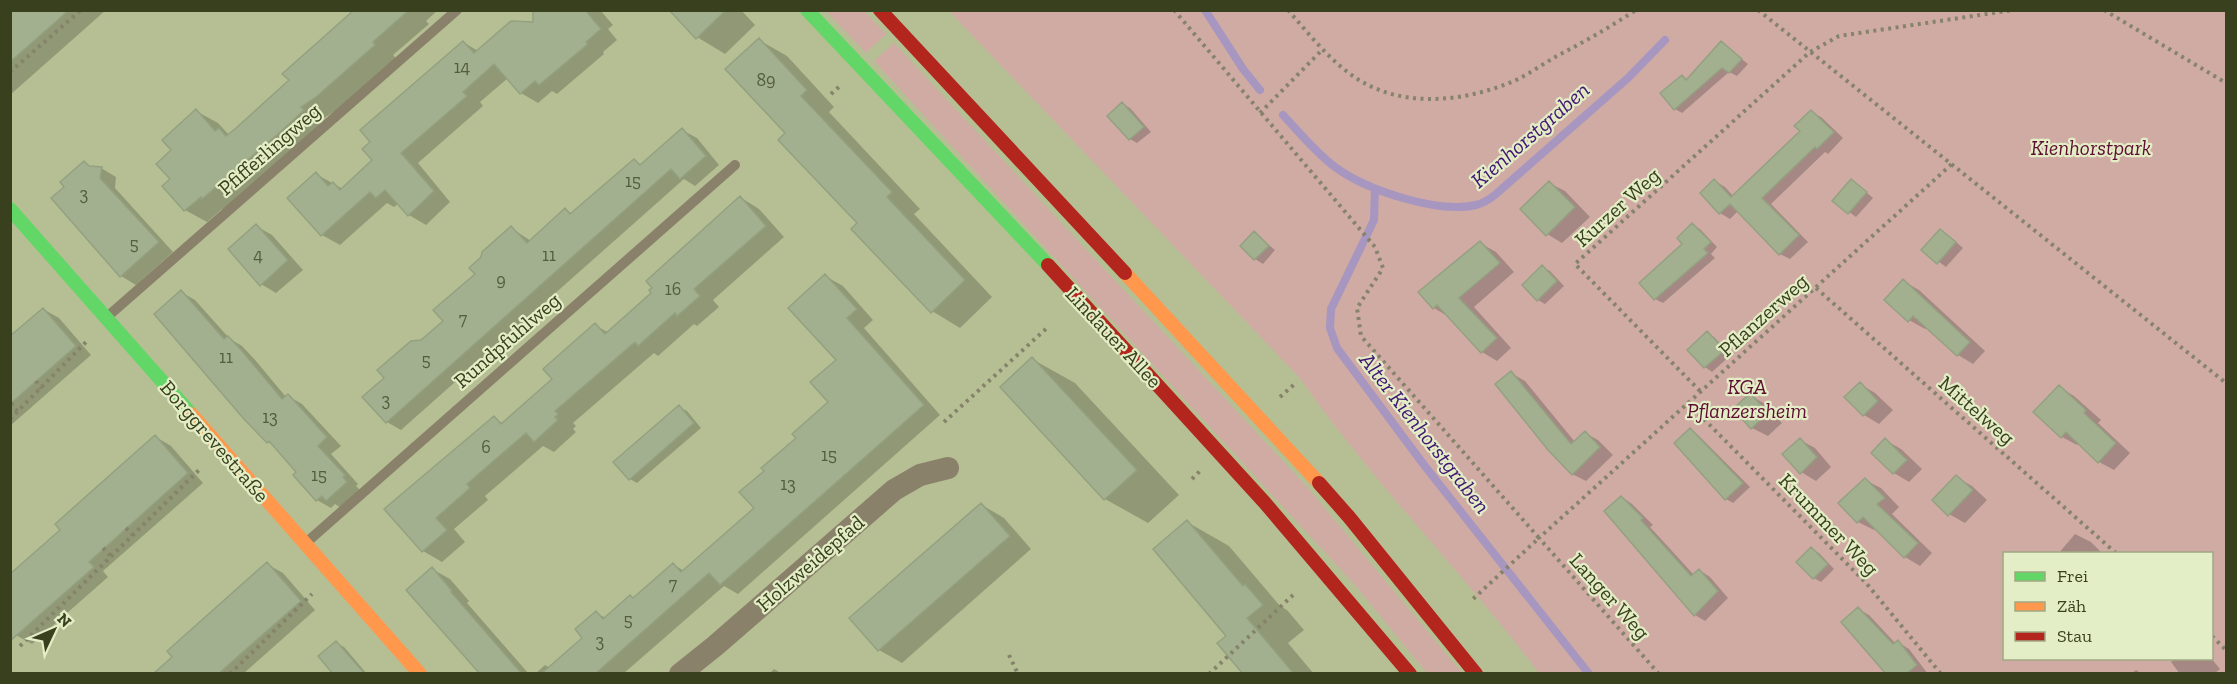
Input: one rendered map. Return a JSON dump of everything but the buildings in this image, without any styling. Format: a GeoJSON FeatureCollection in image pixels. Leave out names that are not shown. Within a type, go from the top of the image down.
{"type":"FeatureCollection","features":[{"type":"Feature","properties":{"kind":"main road","name":"Lindauer Allee"},"geometry":{"type":"LineString","coordinates":[[807,10],[1221,452],[1328,574],[1410,674]]}},
{"type":"Feature","properties":{"kind":"main road"},"geometry":{"type":"LineString","coordinates":[[880,10],[1281,440],[1349,517],[1476,674]]}},
{"type":"Feature","properties":{"kind":"main road","name":"Borggrevestraße"},"geometry":{"type":"LineString","coordinates":[[10,209],[420,674]]}},
{"type":"Feature","properties":{"kind":"street","name":"Holzweidepfad"},"geometry":{"type":"LineString","coordinates":[[680,674],[887,496],[920,475],[948,468]]}},
{"type":"Feature","properties":{"kind":"lane","name":"Pfifferlingweg"},"geometry":{"type":"LineString","coordinates":[[106,317],[457,10]]}},
{"type":"Feature","properties":{"kind":"lane","name":"Rundpfuhlweg"},"geometry":{"type":"LineString","coordinates":[[306,544],[735,165]]}},
{"type":"Feature","properties":{"kind":"path"},"geometry":{"type":"LineString","coordinates":[[10,72],[81,10]]}},
{"type":"Feature","properties":{"kind":"path"},"geometry":{"type":"LineString","coordinates":[[1173,10],[1260,112],[1323,50]]}},
{"type":"Feature","properties":{"kind":"path"},"geometry":{"type":"LineString","coordinates":[[1288,10],[1323,50],[1355,78],[1390,93],[1419,99],[1454,98],[1514,81],[1606,30],[1636,10]]}},
{"type":"Feature","properties":{"kind":"path"},"geometry":{"type":"LineString","coordinates":[[1758,10],[1953,163],[2226,383]]}},
{"type":"Feature","properties":{"kind":"path"},"geometry":{"type":"LineString","coordinates":[[1810,52],[1839,36],[2013,10]]}},
{"type":"Feature","properties":{"kind":"path"},"geometry":{"type":"LineString","coordinates":[[2104,10],[2226,83]]}},
{"type":"Feature","properties":{"kind":"path","name":"Kurzer Weg"},"geometry":{"type":"LineString","coordinates":[[1700,391],[1575,264],[1810,52]]}},
{"type":"Feature","properties":{"kind":"path","name":"Langer Weg"},"geometry":{"type":"LineString","coordinates":[[1260,112],[1375,247],[1383,268],[1357,308],[1361,336],[1659,674]]}},
{"type":"Feature","properties":{"kind":"path","name":"Pflanzerweg"},"geometry":{"type":"LineString","coordinates":[[1473,599],[1953,163]]}},
{"type":"Feature","properties":{"kind":"path","name":"Mittelweg"},"geometry":{"type":"LineString","coordinates":[[1816,288],[2115,552]]}},
{"type":"Feature","properties":{"kind":"path"},"geometry":{"type":"LineString","coordinates":[[944,422],[1048,327]]}},
{"type":"Feature","properties":{"kind":"path"},"geometry":{"type":"LineString","coordinates":[[10,419],[95,333]]}},
{"type":"Feature","properties":{"kind":"path"},"geometry":{"type":"LineString","coordinates":[[61,359],[65,365]]}},
{"type":"Feature","properties":{"kind":"path"},"geometry":{"type":"LineString","coordinates":[[36,381],[41,388]]}},
{"type":"Feature","properties":{"kind":"path"},"geometry":{"type":"LineString","coordinates":[[11,403],[18,412]]}},
{"type":"Feature","properties":{"kind":"path","name":"Krummer Weg"},"geometry":{"type":"LineString","coordinates":[[1688,403],[1867,584],[1941,674]]}},
{"type":"Feature","properties":{"kind":"path"},"geometry":{"type":"LineString","coordinates":[[20,646],[83,580],[111,556],[208,461]]}},
{"type":"Feature","properties":{"kind":"path"},"geometry":{"type":"LineString","coordinates":[[169,491],[173,496]]}},
{"type":"Feature","properties":{"kind":"path"},"geometry":{"type":"LineString","coordinates":[[150,507],[155,513]]}},
{"type":"Feature","properties":{"kind":"path"},"geometry":{"type":"LineString","coordinates":[[126,528],[133,535]]}},
{"type":"Feature","properties":{"kind":"path"},"geometry":{"type":"LineString","coordinates":[[103,548],[111,556]]}},
{"type":"Feature","properties":{"kind":"path"},"geometry":{"type":"LineString","coordinates":[[230,674],[265,636],[319,587]]}},
{"type":"Feature","properties":{"kind":"path"},"geometry":{"type":"LineString","coordinates":[[1209,674],[1293,595]]}},
{"type":"Feature","properties":{"kind":"path"},"geometry":{"type":"LineString","coordinates":[[56,600],[60,606]]}},
{"type":"Feature","properties":{"kind":"path"},"geometry":{"type":"LineString","coordinates":[[35,619],[40,626]]}},
{"type":"Feature","properties":{"kind":"path"},"geometry":{"type":"LineString","coordinates":[[2213,638],[2226,650]]}},
{"type":"Feature","properties":{"kind":"path"},"geometry":{"type":"LineString","coordinates":[[1009,655],[1018,674]]}},
{"type":"Feature","properties":{"kind":"path"},"geometry":{"type":"LineString","coordinates":[[239,656],[244,661]]}},
{"type":"Feature","properties":{"kind":"green space"},"geometry":{"type":"Polygon","coordinates":[[[826,11],[864,11],[886,34],[866,53],[826,11]]]}},
{"type":"Feature","properties":{"kind":"green space"},"geometry":{"type":"Polygon","coordinates":[[[949,11],[2226,11],[2226,673],[1539,673],[1328,416],[1300,378],[949,11]]]}},
{"type":"Feature","properties":{"kind":"green space"},"geometry":{"type":"Polygon","coordinates":[[[894,43],[1307,487],[1462,673],[1427,673],[1355,585],[874,61],[894,43]]]}},
{"type":"Feature","properties":{"kind":"waterway","name":"Kienhorstgraben"},"geometry":{"type":"LineString","coordinates":[[1205,10],[1243,69],[1260,90]]}},
{"type":"Feature","properties":{"kind":"waterway","name":"Kienhorstgraben"},"geometry":{"type":"LineString","coordinates":[[1283,115],[1335,167],[1365,184],[1383,192],[1423,203],[1460,207],[1476,205],[1496,194],[1628,78],[1665,40]]}},
{"type":"Feature","properties":{"kind":"waterway","name":"Alter Kienhorstgraben"},"geometry":{"type":"LineString","coordinates":[[1375,189],[1374,220],[1331,309],[1330,328],[1337,348],[1424,465],[1589,674]]}},
{"type":"Feature","properties":{"kind":"traffic: fast"},"geometry":{"type":"LineString","coordinates":[[807,10],[1048,265]]}},
{"type":"Feature","properties":{"kind":"traffic: fast"},"geometry":{"type":"LineString","coordinates":[[10,209],[191,414]]}},
{"type":"Feature","properties":{"kind":"traffic: slow"},"geometry":{"type":"LineString","coordinates":[[1125,273],[1319,483]]}},
{"type":"Feature","properties":{"kind":"traffic: slow"},"geometry":{"type":"LineString","coordinates":[[191,414],[420,674]]}},
{"type":"Feature","properties":{"kind":"traffic: jam"},"geometry":{"type":"LineString","coordinates":[[880,10],[1125,273]]}},
{"type":"Feature","properties":{"kind":"traffic: jam"},"geometry":{"type":"LineString","coordinates":[[1048,265],[1265,503],[1410,674]]}},
{"type":"Feature","properties":{"kind":"traffic: jam"},"geometry":{"type":"LineString","coordinates":[[1319,483],[1476,674]]}},
{"type":"Feature","properties":{"kind":"park label","name":"Kienhorstpark"},"geometry":{"type":"Point","coordinates":[2091,147]}},
{"type":"Feature","properties":{"kind":"park label","name":"KGA Pflanzersheim"},"geometry":{"type":"Point","coordinates":[1747,398]}}]}
